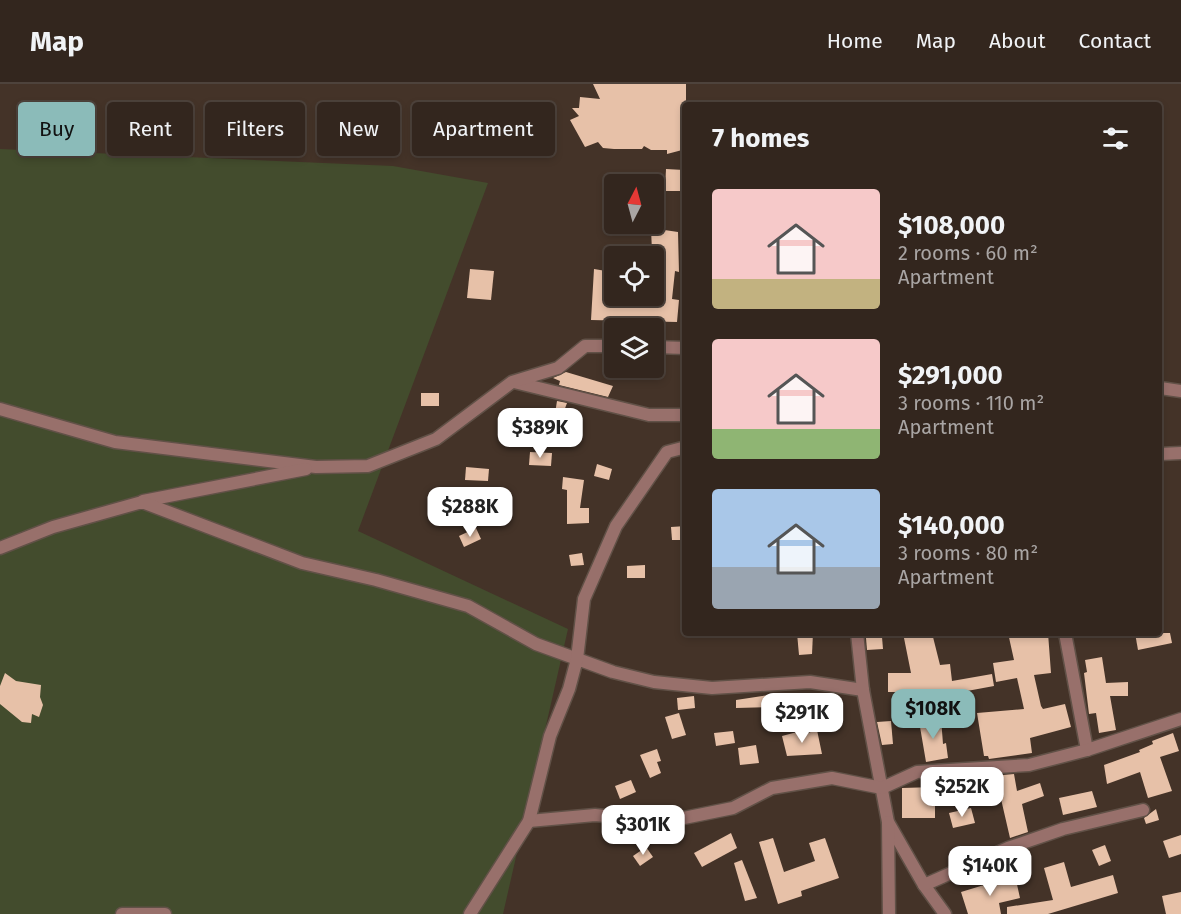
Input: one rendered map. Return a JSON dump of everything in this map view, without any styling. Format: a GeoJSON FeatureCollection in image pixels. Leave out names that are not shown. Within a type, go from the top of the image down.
{"type":"FeatureCollection","features":[{"type":"Feature","properties":{"kind":"street"},"geometry":{"type":"LineString","coordinates":[[0,409],[115,442],[316,467],[368,466],[436,439],[512,382],[558,368],[585,346],[604,346]]}},
{"type":"Feature","properties":{"kind":"street"},"geometry":{"type":"LineString","coordinates":[[664,347],[682,348]]}},
{"type":"Feature","properties":{"kind":"street"},"geometry":{"type":"LineString","coordinates":[[512,382],[648,415],[682,415]]}},
{"type":"Feature","properties":{"kind":"street"},"geometry":{"type":"LineString","coordinates":[[1162,388],[1181,391]]}},
{"type":"Feature","properties":{"kind":"street"},"geometry":{"type":"LineString","coordinates":[[470,914],[529,821],[550,736],[569,690],[577,659],[584,599],[616,526],[667,452],[682,448]]}},
{"type":"Feature","properties":{"kind":"street"},"geometry":{"type":"LineString","coordinates":[[1162,454],[1181,453]]}},
{"type":"Feature","properties":{"kind":"street"},"geometry":{"type":"LineString","coordinates":[[0,548],[53,527],[142,502],[316,467]]}},
{"type":"Feature","properties":{"kind":"street"},"geometry":{"type":"LineString","coordinates":[[142,502],[302,563],[376,580],[468,606],[536,644],[613,672],[654,682],[712,688],[810,682],[863,690]]}},
{"type":"Feature","properties":{"kind":"street"},"geometry":{"type":"LineString","coordinates":[[857,636],[863,690],[888,822],[889,914]]}},
{"type":"Feature","properties":{"kind":"street"},"geometry":{"type":"LineString","coordinates":[[1066,636],[1086,750]]}},
{"type":"Feature","properties":{"kind":"street"},"geometry":{"type":"LineString","coordinates":[[529,821],[595,815],[664,822],[732,808],[772,788],[832,778],[882,788],[917,772],[1029,765],[1086,750],[1181,719]]}},
{"type":"Feature","properties":{"kind":"street"},"geometry":{"type":"LineString","coordinates":[[924,885],[1008,848],[1052,833],[1143,810]]}},
{"type":"Feature","properties":{"kind":"street"},"geometry":{"type":"LineString","coordinates":[[888,822],[924,885],[945,914]]}},
{"type":"Feature","properties":{"kind":"street"},"geometry":{"type":"LineString","coordinates":[[122,914],[165,914]]}},
{"type":"Feature","properties":{"kind":"green space"},"geometry":{"type":"Polygon","coordinates":[[[0,149],[18,150],[18,156],[95,156],[95,153],[107,154],[107,156],[162,156],[393,166],[488,183],[358,531],[568,629],[503,914],[0,914],[0,149]]]}},
{"type":"Feature","properties":{"kind":"building"},"geometry":{"type":"Polygon","coordinates":[[[593,84],[686,84],[686,102],[682,102],[682,150],[667,154],[667,150],[651,150],[644,146],[642,149],[603,148],[598,142],[585,147],[570,120],[579,116],[572,108],[579,108],[580,97],[600,99],[593,84]]]}},
{"type":"Feature","properties":{"kind":"building"},"geometry":{"type":"Polygon","coordinates":[[[666,169],[682,170],[682,191],[665,191],[666,169]]]}},
{"type":"Feature","properties":{"kind":"building"},"geometry":{"type":"Polygon","coordinates":[[[664,230],[678,232],[679,272],[675,271],[672,299],[679,300],[677,322],[664,322],[664,318],[591,320],[594,269],[604,271],[604,306],[664,306],[664,246],[652,246],[651,234],[664,234],[664,230]]]}},
{"type":"Feature","properties":{"kind":"building"},"geometry":{"type":"Polygon","coordinates":[[[470,269],[494,271],[491,300],[467,298],[470,269]]]}},
{"type":"Feature","properties":{"kind":"building"},"geometry":{"type":"Polygon","coordinates":[[[566,372],[613,386],[608,397],[559,385],[560,381],[553,378],[566,372]]]}},
{"type":"Feature","properties":{"kind":"building"},"geometry":{"type":"Polygon","coordinates":[[[421,393],[439,393],[439,406],[421,406],[421,393]]]}},
{"type":"Feature","properties":{"kind":"building"},"geometry":{"type":"Polygon","coordinates":[[[557,401],[567,403],[560,422],[554,420],[557,401]]]}},
{"type":"Feature","properties":{"kind":"building"},"geometry":{"type":"Polygon","coordinates":[[[556,426],[575,428],[573,442],[554,439],[556,426]]]}},
{"type":"Feature","properties":{"kind":"building"},"geometry":{"type":"Polygon","coordinates":[[[530,452],[552,453],[551,466],[529,465],[530,452]]]}},
{"type":"Feature","properties":{"kind":"building"},"geometry":{"type":"Polygon","coordinates":[[[597,464],[612,469],[609,480],[594,476],[597,464]]]}},
{"type":"Feature","properties":{"kind":"building"},"geometry":{"type":"Polygon","coordinates":[[[466,467],[489,469],[488,481],[465,480],[466,467]]]}},
{"type":"Feature","properties":{"kind":"building"},"geometry":{"type":"Polygon","coordinates":[[[563,477],[584,480],[580,508],[589,508],[589,523],[567,524],[567,490],[562,489],[563,477]]]}},
{"type":"Feature","properties":{"kind":"building"},"geometry":{"type":"Polygon","coordinates":[[[682,526],[682,540],[672,540],[671,527],[682,526]]]}},
{"type":"Feature","properties":{"kind":"building"},"geometry":{"type":"Polygon","coordinates":[[[476,528],[481,539],[464,547],[459,536],[476,528]]]}},
{"type":"Feature","properties":{"kind":"building"},"geometry":{"type":"Polygon","coordinates":[[[582,553],[584,565],[571,566],[569,555],[582,553]]]}},
{"type":"Feature","properties":{"kind":"building"},"geometry":{"type":"Polygon","coordinates":[[[645,565],[645,578],[627,578],[627,566],[645,565]]]}},
{"type":"Feature","properties":{"kind":"building"},"geometry":{"type":"Polygon","coordinates":[[[1162,633],[1170,633],[1172,643],[1138,650],[1136,636],[1162,636],[1162,633]]]}},
{"type":"Feature","properties":{"kind":"building"},"geometry":{"type":"Polygon","coordinates":[[[797,636],[813,636],[812,654],[799,655],[797,636]]]}},
{"type":"Feature","properties":{"kind":"building"},"geometry":{"type":"Polygon","coordinates":[[[904,636],[933,636],[940,665],[950,664],[952,681],[992,674],[994,686],[902,703],[902,692],[888,692],[888,673],[911,673],[904,636]]]}},
{"type":"Feature","properties":{"kind":"building"},"geometry":{"type":"Polygon","coordinates":[[[1009,636],[1048,636],[1051,673],[1034,675],[1041,706],[1043,709],[1065,704],[1071,727],[1030,738],[1032,753],[989,759],[988,756],[984,756],[977,713],[1024,709],[1017,678],[996,682],[993,663],[1014,660],[1009,636]]]}},
{"type":"Feature","properties":{"kind":"building"},"geometry":{"type":"Polygon","coordinates":[[[882,637],[883,649],[867,650],[866,638],[882,637]]]}},
{"type":"Feature","properties":{"kind":"building"},"geometry":{"type":"Polygon","coordinates":[[[1102,657],[1106,683],[1128,682],[1128,696],[1110,696],[1116,730],[1099,733],[1096,713],[1089,714],[1084,673],[1087,672],[1085,660],[1102,657]]]}},
{"type":"Feature","properties":{"kind":"building"},"geometry":{"type":"Polygon","coordinates":[[[5,673],[16,681],[41,685],[40,697],[43,705],[39,717],[32,714],[31,723],[22,722],[0,704],[0,686],[5,673]]]}},
{"type":"Feature","properties":{"kind":"building"},"geometry":{"type":"Polygon","coordinates":[[[776,694],[778,707],[736,708],[736,700],[776,694]]]}},
{"type":"Feature","properties":{"kind":"building"},"geometry":{"type":"Polygon","coordinates":[[[694,696],[695,708],[678,710],[677,698],[694,696]]]}},
{"type":"Feature","properties":{"kind":"building"},"geometry":{"type":"Polygon","coordinates":[[[679,713],[686,735],[672,739],[665,717],[679,713]]]}},
{"type":"Feature","properties":{"kind":"building"},"geometry":{"type":"Polygon","coordinates":[[[941,718],[943,744],[946,743],[948,758],[926,762],[919,721],[941,718]]]}},
{"type":"Feature","properties":{"kind":"building"},"geometry":{"type":"Polygon","coordinates":[[[891,721],[893,744],[882,745],[877,722],[891,721]]]}},
{"type":"Feature","properties":{"kind":"building"},"geometry":{"type":"Polygon","coordinates":[[[817,730],[822,754],[787,756],[782,736],[797,732],[798,736],[817,730]]]}},
{"type":"Feature","properties":{"kind":"building"},"geometry":{"type":"Polygon","coordinates":[[[733,731],[735,743],[716,746],[714,733],[733,731]]]}},
{"type":"Feature","properties":{"kind":"building"},"geometry":{"type":"Polygon","coordinates":[[[1173,733],[1179,751],[1160,757],[1172,791],[1148,798],[1140,772],[1107,784],[1104,765],[1140,752],[1139,750],[1153,744],[1152,741],[1173,733]]]}},
{"type":"Feature","properties":{"kind":"building"},"geometry":{"type":"Polygon","coordinates":[[[756,745],[759,763],[740,765],[738,748],[756,745]]]}},
{"type":"Feature","properties":{"kind":"building"},"geometry":{"type":"Polygon","coordinates":[[[657,749],[661,761],[657,762],[661,773],[650,778],[640,755],[657,749]]]}},
{"type":"Feature","properties":{"kind":"building"},"geometry":{"type":"Polygon","coordinates":[[[1014,774],[1017,791],[1040,783],[1044,796],[1022,804],[1028,832],[1010,838],[1001,799],[996,800],[992,776],[1014,774]]]}},
{"type":"Feature","properties":{"kind":"building"},"geometry":{"type":"Polygon","coordinates":[[[631,780],[636,792],[620,799],[615,786],[631,780]]]}},
{"type":"Feature","properties":{"kind":"building"},"geometry":{"type":"Polygon","coordinates":[[[935,787],[935,818],[902,818],[902,788],[935,787]]]}},
{"type":"Feature","properties":{"kind":"building"},"geometry":{"type":"Polygon","coordinates":[[[1092,791],[1097,807],[1063,815],[1059,798],[1092,791]]]}},
{"type":"Feature","properties":{"kind":"building"},"geometry":{"type":"Polygon","coordinates":[[[971,808],[975,823],[953,828],[949,813],[971,808]]]}},
{"type":"Feature","properties":{"kind":"building"},"geometry":{"type":"Polygon","coordinates":[[[1156,809],[1159,820],[1146,824],[1144,818],[1156,809]]]}},
{"type":"Feature","properties":{"kind":"building"},"geometry":{"type":"Polygon","coordinates":[[[731,833],[737,848],[702,867],[694,853],[731,833]]]}},
{"type":"Feature","properties":{"kind":"building"},"geometry":{"type":"Polygon","coordinates":[[[1181,835],[1181,854],[1169,858],[1163,841],[1181,835]]]}},
{"type":"Feature","properties":{"kind":"building"},"geometry":{"type":"Polygon","coordinates":[[[773,838],[784,872],[815,861],[809,843],[825,838],[839,878],[801,891],[802,896],[778,904],[759,842],[773,838]]]}},
{"type":"Feature","properties":{"kind":"building"},"geometry":{"type":"Polygon","coordinates":[[[1105,845],[1111,861],[1099,866],[1092,850],[1105,845]]]}},
{"type":"Feature","properties":{"kind":"building"},"geometry":{"type":"Polygon","coordinates":[[[646,847],[653,857],[640,866],[633,856],[646,847]]]}},
{"type":"Feature","properties":{"kind":"building"},"geometry":{"type":"Polygon","coordinates":[[[742,860],[757,898],[745,901],[734,863],[742,860]]]}},
{"type":"Feature","properties":{"kind":"building"},"geometry":{"type":"Polygon","coordinates":[[[1064,862],[1071,887],[1113,875],[1118,893],[1048,914],[1007,914],[1007,907],[1053,900],[1044,868],[1064,862]]]}},
{"type":"Feature","properties":{"kind":"building"},"geometry":{"type":"Polygon","coordinates":[[[998,879],[999,884],[1016,880],[1020,898],[999,903],[1001,914],[968,914],[961,892],[984,885],[983,881],[998,879]]]}},
{"type":"Feature","properties":{"kind":"building"},"geometry":{"type":"Polygon","coordinates":[[[1181,892],[1181,914],[1166,914],[1162,896],[1181,892]]]}}]}
